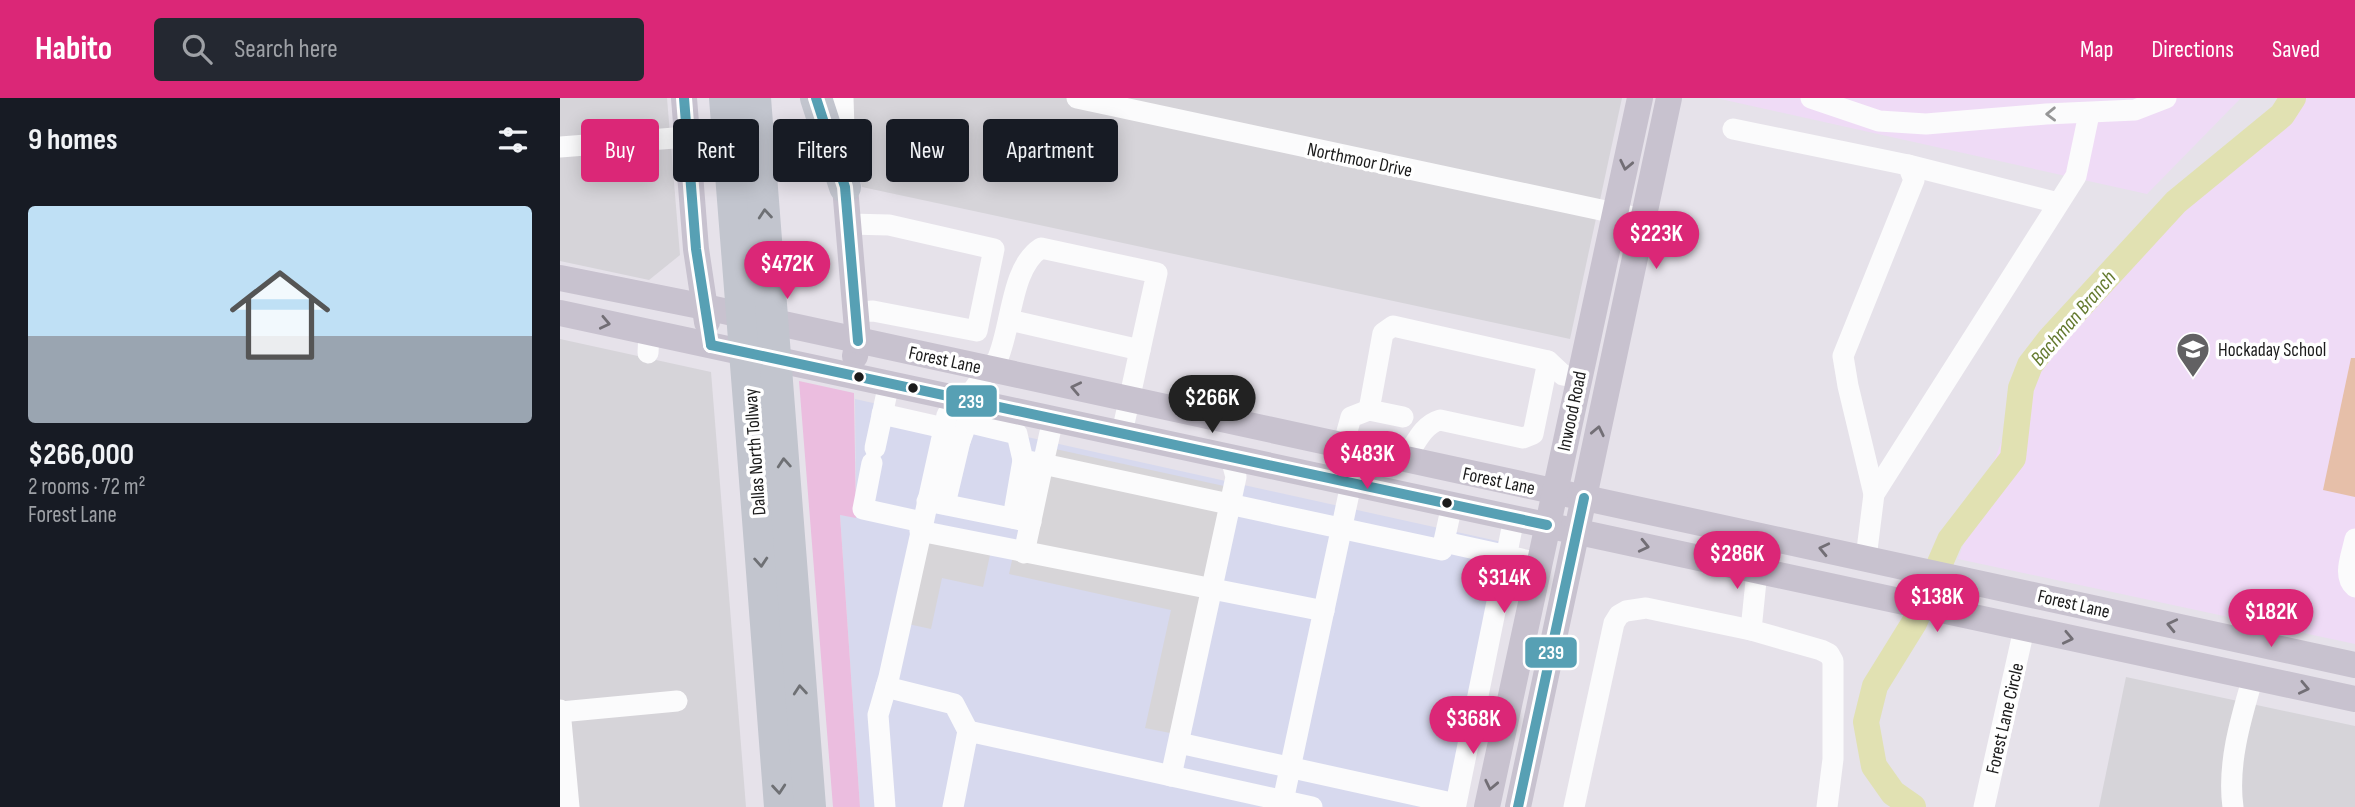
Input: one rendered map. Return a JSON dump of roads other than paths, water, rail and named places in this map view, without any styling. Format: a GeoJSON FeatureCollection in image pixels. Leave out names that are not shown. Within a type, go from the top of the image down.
{"type":"FeatureCollection","features":[{"type":"Feature","properties":{"kind":"highway","name":"Dallas North Tollway"},"geometry":{"type":"LineString","coordinates":[[725,98],[755,279],[765,397],[792,591],[810,807]]}},
{"type":"Feature","properties":{"kind":"highway","name":"Dallas North Tollway"},"geometry":{"type":"LineString","coordinates":[[755,98],[755,279]]}},
{"type":"Feature","properties":{"kind":"highway"},"geometry":{"type":"LineString","coordinates":[[816,98],[845,187]]}},
{"type":"Feature","properties":{"kind":"highway","name":"Dallas North Tollway"},"geometry":{"type":"LineString","coordinates":[[765,397],[763,595],[780,807]]}},
{"type":"Feature","properties":{"kind":"main road"},"geometry":{"type":"LineString","coordinates":[[684,98],[686,119]]}},
{"type":"Feature","properties":{"kind":"main road","name":"Inwood Road"},"geometry":{"type":"LineString","coordinates":[[1487,807],[1640,98]]}},
{"type":"Feature","properties":{"kind":"main road","name":"Inwood Road"},"geometry":{"type":"LineString","coordinates":[[1518,807],[1669,98]]}},
{"type":"Feature","properties":{"kind":"main road"},"geometry":{"type":"LineString","coordinates":[[691,182],[696,249],[711,345]]}},
{"type":"Feature","properties":{"kind":"main road"},"geometry":{"type":"LineString","coordinates":[[845,187],[858,341],[851,375]]}},
{"type":"Feature","properties":{"kind":"main road"},"geometry":{"type":"LineString","coordinates":[[641,294],[676,285],[691,271],[696,249]]}},
{"type":"Feature","properties":{"kind":"main road","name":"Forest Lane"},"geometry":{"type":"LineString","coordinates":[[560,278],[705,307],[2355,665]]}},
{"type":"Feature","properties":{"kind":"main road","name":"Forest Lane"},"geometry":{"type":"LineString","coordinates":[[560,313],[649,343],[711,345],[2355,699]]}},
{"type":"Feature","properties":{"kind":"main road"},"geometry":{"type":"LineString","coordinates":[[1231,458],[1239,423]]}},
{"type":"Feature","properties":{"kind":"main road"},"geometry":{"type":"LineString","coordinates":[[1307,474],[1343,466],[1393,467],[1405,459]]}},
{"type":"Feature","properties":{"kind":"main road"},"geometry":{"type":"LineString","coordinates":[[2239,640],[2248,654],[2253,677],[2272,663],[2280,662],[2355,675]]}},
{"type":"Feature","properties":{"kind":"main road"},"geometry":{"type":"LineString","coordinates":[[1506,715],[1536,722]]}},
{"type":"Feature","properties":{"kind":"street"},"geometry":{"type":"LineString","coordinates":[[843,98],[845,187]]}},
{"type":"Feature","properties":{"kind":"street","name":"Northmoor Drive"},"geometry":{"type":"LineString","coordinates":[[1077,98],[1643,219]]}},
{"type":"Feature","properties":{"kind":"street"},"geometry":{"type":"LineString","coordinates":[[1811,98],[1859,115],[1903,124],[2135,110],[2166,98]]}},
{"type":"Feature","properties":{"kind":"street"},"geometry":{"type":"LineString","coordinates":[[1874,494],[2076,176],[2089,114]]}},
{"type":"Feature","properties":{"kind":"street"},"geometry":{"type":"LineString","coordinates":[[1733,129],[1908,165],[2058,203]]}},
{"type":"Feature","properties":{"kind":"street"},"geometry":{"type":"LineString","coordinates":[[560,147],[673,138]]}},
{"type":"Feature","properties":{"kind":"street"},"geometry":{"type":"LineString","coordinates":[[1866,558],[1874,494],[1843,356],[1914,180],[1908,165]]}},
{"type":"Feature","properties":{"kind":"street"},"geometry":{"type":"LineString","coordinates":[[849,224],[889,225],[994,249],[977,331],[978,367],[966,400],[947,415],[949,436],[936,503],[921,527],[878,715],[885,807]]}},
{"type":"Feature","properties":{"kind":"street"},"geometry":{"type":"LineString","coordinates":[[978,367],[997,360],[1020,278],[1033,254],[1041,248],[1157,273],[1122,433]]}},
{"type":"Feature","properties":{"kind":"street"},"geometry":{"type":"LineString","coordinates":[[856,312],[873,311],[977,331]]}},
{"type":"Feature","properties":{"kind":"street"},"geometry":{"type":"LineString","coordinates":[[1009,320],[1140,351]]}},
{"type":"Feature","properties":{"kind":"street"},"geometry":{"type":"LineString","coordinates":[[1369,410],[1383,333],[1393,326],[1548,361],[1563,374],[1578,378]]}},
{"type":"Feature","properties":{"kind":"street"},"geometry":{"type":"LineString","coordinates":[[1405,459],[1424,429],[1432,422],[1440,420],[1523,438],[1533,434],[1548,361]]}},
{"type":"Feature","properties":{"kind":"street"},"geometry":{"type":"LineString","coordinates":[[888,383],[863,509],[1024,553],[1324,611]]}},
{"type":"Feature","properties":{"kind":"street"},"geometry":{"type":"LineString","coordinates":[[911,421],[917,389]]}},
{"type":"Feature","properties":{"kind":"street"},"geometry":{"type":"LineString","coordinates":[[1343,446],[1351,417],[1369,410],[1403,417]]}},
{"type":"Feature","properties":{"kind":"street"},"geometry":{"type":"LineString","coordinates":[[882,414],[911,421],[949,436]]}},
{"type":"Feature","properties":{"kind":"street"},"geometry":{"type":"LineString","coordinates":[[1024,553],[1022,520],[1033,462],[1053,419]]}},
{"type":"Feature","properties":{"kind":"street"},"geometry":{"type":"LineString","coordinates":[[949,436],[967,422],[1017,434],[1033,462],[1442,550],[1452,505]]}},
{"type":"Feature","properties":{"kind":"street"},"geometry":{"type":"LineString","coordinates":[[1171,776],[1237,477],[1231,458]]}},
{"type":"Feature","properties":{"kind":"street"},"geometry":{"type":"LineString","coordinates":[[1275,802],[1290,767],[1351,484]]}},
{"type":"Feature","properties":{"kind":"street"},"geometry":{"type":"LineString","coordinates":[[936,503],[1022,520]]}},
{"type":"Feature","properties":{"kind":"street"},"geometry":{"type":"LineString","coordinates":[[1179,743],[1464,805],[1476,708],[1514,518]]}},
{"type":"Feature","properties":{"kind":"street"},"geometry":{"type":"LineString","coordinates":[[1444,542],[1539,562]]}},
{"type":"Feature","properties":{"kind":"street"},"geometry":{"type":"LineString","coordinates":[[2355,543],[2347,575],[2355,587]]}},
{"type":"Feature","properties":{"kind":"street"},"geometry":{"type":"LineString","coordinates":[[1752,620],[1757,571]]}},
{"type":"Feature","properties":{"kind":"street"},"geometry":{"type":"LineString","coordinates":[[1574,807],[1614,623],[1619,615],[1626,611],[1646,608],[1752,620],[1829,654],[1833,661],[1833,758],[1826,807]]}},
{"type":"Feature","properties":{"kind":"street","name":"Forest Lane Circle"},"geometry":{"type":"LineString","coordinates":[[1984,807],[2024,629]]}},
{"type":"Feature","properties":{"kind":"street"},"geometry":{"type":"LineString","coordinates":[[1491,632],[1523,639]]}},
{"type":"Feature","properties":{"kind":"street"},"geometry":{"type":"LineString","coordinates":[[2234,807],[2231,794],[2233,768],[2241,721],[2253,677]]}},
{"type":"Feature","properties":{"kind":"street"},"geometry":{"type":"LineString","coordinates":[[886,687],[954,704],[968,731],[953,807]]}},
{"type":"Feature","properties":{"kind":"street"},"geometry":{"type":"LineString","coordinates":[[569,807],[560,711],[677,701]]}},
{"type":"Feature","properties":{"kind":"street"},"geometry":{"type":"LineString","coordinates":[[1476,708],[1506,715]]}},
{"type":"Feature","properties":{"kind":"street"},"geometry":{"type":"LineString","coordinates":[[968,731],[1275,802],[1312,807]]}},
{"type":"Feature","properties":{"kind":"waterway","name":"Bachman Branch"},"geometry":{"type":"LineString","coordinates":[[1913,807],[1893,793],[1874,766],[1866,722],[1875,686],[1914,623],[1950,540],[2013,458],[2021,388],[2030,365],[2050,339],[2176,202],[2282,115],[2293,98]]}},
{"type":"Feature","properties":{"kind":"place","name":"Hockaday School"},"geometry":{"type":"Point","coordinates":[2193,379]}}]}
